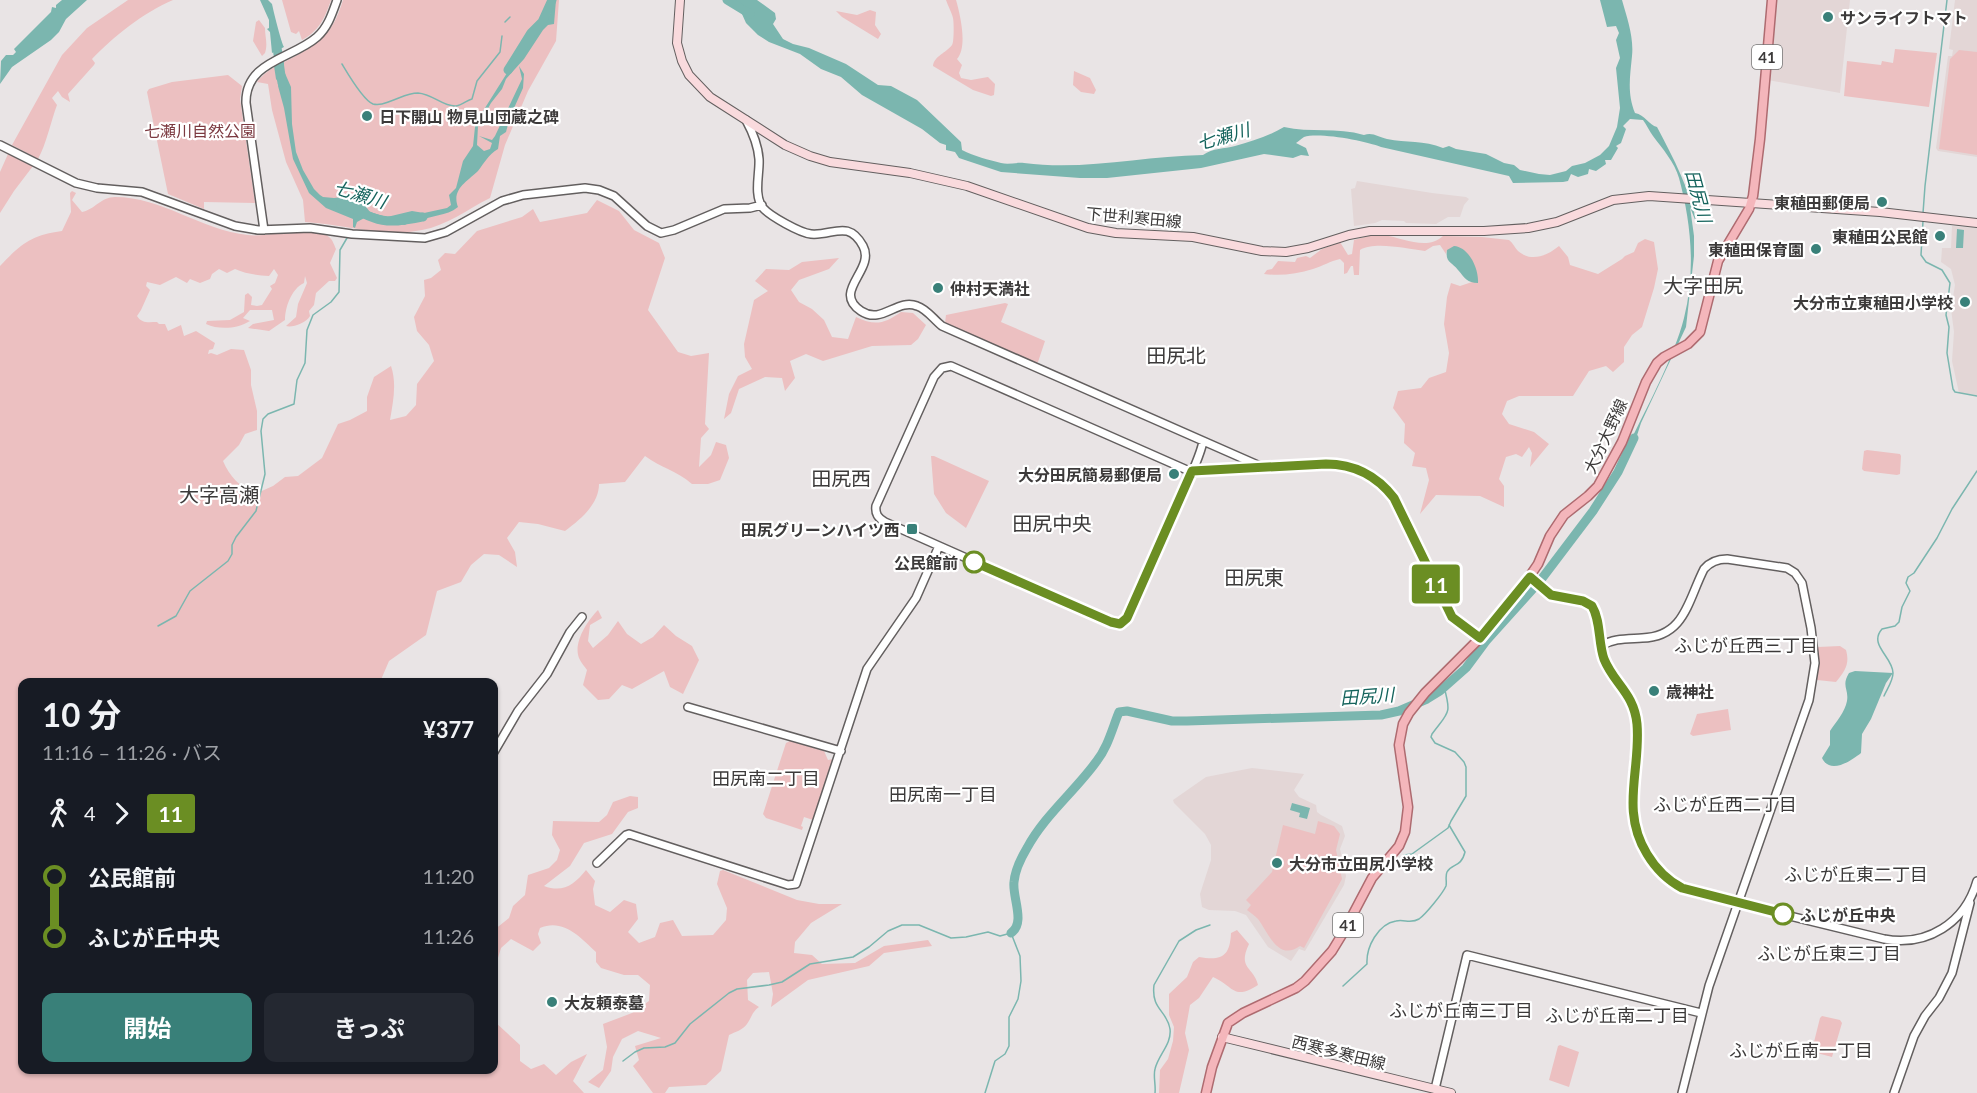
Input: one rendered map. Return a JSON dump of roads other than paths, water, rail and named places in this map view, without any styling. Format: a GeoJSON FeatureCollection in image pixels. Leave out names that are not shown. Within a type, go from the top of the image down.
{"type":"FeatureCollection","features":[{"type":"Feature","properties":{"kind":"main road","name":"下世利寒田線"},"geometry":{"type":"LineString","coordinates":[[680,0],[677,43],[686,71],[705,93],[796,151],[841,164],[904,172],[948,181],[988,192],[1088,228],[1204,238],[1270,252],[1308,248],[1370,231],[1484,231],[1528,228],[1552,224],[1604,203],[1624,198],[1649,196],[1751,203]]}},
{"type":"Feature","properties":{"kind":"main road","name":"大分大野線"},"geometry":{"type":"LineString","coordinates":[[1206,1093],[1228,1023],[1243,1013],[1296,988],[1323,962],[1343,933],[1372,878],[1399,846],[1405,832],[1408,807],[1400,745],[1403,724],[1409,713],[1532,579],[1550,536],[1560,519],[1598,486],[1622,442],[1651,374],[1659,361],[1693,341],[1700,332],[1718,261],[1751,203],[1760,140],[1772,0]]}},
{"type":"Feature","properties":{"kind":"main road"},"geometry":{"type":"LineString","coordinates":[[1751,203],[1880,212],[1977,223]]}},
{"type":"Feature","properties":{"kind":"main road","name":"西寒多寒田線"},"geometry":{"type":"LineString","coordinates":[[1222,1037],[1450,1093]]}},
{"type":"Feature","properties":{"kind":"street"},"geometry":{"type":"LineString","coordinates":[[264,230],[246,97],[248,88],[253,77],[270,63],[318,36],[325,27],[337,0]]}},
{"type":"Feature","properties":{"kind":"street"},"geometry":{"type":"LineString","coordinates":[[746,120],[759,160],[758,195],[762,206],[806,233],[819,234],[841,230],[855,236],[864,249],[866,259],[852,285],[851,296],[856,307],[866,314],[880,315],[906,304],[919,306],[942,326],[1252,464],[1269,467]]}},
{"type":"Feature","properties":{"kind":"street"},"geometry":{"type":"LineString","coordinates":[[756,145],[768,134]]}},
{"type":"Feature","properties":{"kind":"street"},"geometry":{"type":"LineString","coordinates":[[0,145],[76,183],[97,188],[142,192],[234,226],[264,230],[306,228],[355,235],[425,238],[446,232],[502,201],[523,195],[585,188],[597,189],[611,195],[647,226],[661,233],[674,230],[724,209],[762,206]]}},
{"type":"Feature","properties":{"kind":"street"},"geometry":{"type":"LineString","coordinates":[[1203,442],[1192,471],[1127,618],[1120,624],[882,521],[877,516],[876,509],[933,377],[947,366],[964,371],[1192,471],[1326,464],[1360,470],[1379,482],[1399,505],[1452,617],[1480,638]]}},
{"type":"Feature","properties":{"kind":"street"},"geometry":{"type":"LineString","coordinates":[[597,863],[629,834],[794,886],[799,880],[867,669],[916,598],[939,546]]}},
{"type":"Feature","properties":{"kind":"street"},"geometry":{"type":"LineString","coordinates":[[1601,646],[1616,640],[1658,636],[1671,629],[1682,618],[1704,569],[1717,560],[1727,559],[1787,568],[1800,578],[1814,647],[1815,663],[1811,691],[1701,1012],[1682,1093]]}},
{"type":"Feature","properties":{"kind":"street"},"geometry":{"type":"LineString","coordinates":[[1532,579],[1553,596],[1580,600],[1592,606],[1606,662],[1626,691],[1637,725],[1632,813],[1635,830],[1654,867],[1671,882],[1700,894],[1884,939],[1904,941],[1920,939],[1942,930],[1960,915],[1970,900],[1977,880]]}},
{"type":"Feature","properties":{"kind":"street"},"geometry":{"type":"LineString","coordinates":[[498,745],[518,711],[547,674],[565,640],[582,617]]}},
{"type":"Feature","properties":{"kind":"street"},"geometry":{"type":"LineString","coordinates":[[688,706],[841,751]]}},
{"type":"Feature","properties":{"kind":"street"},"geometry":{"type":"LineString","coordinates":[[1894,1093],[1914,1036],[1952,973],[1971,905],[1970,900]]}},
{"type":"Feature","properties":{"kind":"street"},"geometry":{"type":"LineString","coordinates":[[1435,1089],[1467,956],[1701,1012]]}},
{"type":"Feature","properties":{"kind":"water"},"geometry":{"type":"Polygon","coordinates":[[[62,0],[87,0],[66,19],[59,32],[51,40],[12,67],[0,84],[1,61],[6,55],[13,55],[16,52],[14,49],[51,12],[52,7],[56,8],[62,0]]]}},
{"type":"Feature","properties":{"kind":"water"},"geometry":{"type":"Polygon","coordinates":[[[260,0],[268,0],[272,4],[284,47],[272,53],[270,32],[267,29],[269,20],[260,0]]]}},
{"type":"Feature","properties":{"kind":"water"},"geometry":{"type":"Polygon","coordinates":[[[550,0],[556,0],[554,24],[548,25],[543,30],[524,59],[506,79],[478,126],[477,145],[484,151],[490,149],[492,143],[479,136],[492,140],[495,136],[522,79],[519,66],[524,74],[523,88],[506,132],[500,136],[498,149],[459,190],[456,201],[458,207],[419,222],[409,218],[396,220],[407,225],[387,224],[368,216],[357,222],[355,228],[353,219],[326,208],[309,193],[293,159],[274,66],[277,64],[280,72],[284,60],[284,71],[291,87],[292,124],[296,152],[303,170],[320,195],[334,198],[351,196],[363,203],[370,212],[387,217],[412,211],[424,213],[447,208],[451,205],[449,195],[456,188],[463,161],[473,146],[478,119],[527,43],[531,33],[549,16],[550,0]]]}},
{"type":"Feature","properties":{"kind":"water"},"geometry":{"type":"Polygon","coordinates":[[[732,0],[757,0],[775,13],[776,19],[773,24],[783,39],[846,64],[878,85],[891,86],[917,100],[961,142],[962,150],[1001,163],[1069,165],[1203,155],[1254,140],[1284,127],[1344,131],[1443,148],[1449,146],[1486,154],[1514,165],[1520,170],[1550,175],[1566,171],[1572,166],[1585,163],[1600,155],[1609,146],[1617,127],[1620,108],[1616,68],[1620,58],[1616,40],[1619,33],[1616,26],[1607,27],[1600,0],[1622,0],[1632,42],[1630,85],[1632,106],[1635,113],[1657,127],[1686,187],[1697,225],[1690,207],[1694,256],[1686,327],[1641,423],[1632,451],[1628,448],[1631,440],[1680,333],[1688,300],[1691,265],[1687,212],[1679,178],[1671,161],[1643,120],[1630,119],[1623,126],[1626,129],[1621,143],[1616,146],[1618,148],[1611,160],[1605,160],[1606,164],[1596,171],[1589,169],[1588,174],[1578,177],[1571,174],[1568,181],[1563,182],[1513,183],[1509,176],[1331,136],[1304,137],[1296,143],[1306,148],[1309,156],[1301,155],[1293,158],[1264,154],[1201,168],[1107,178],[1001,172],[959,158],[955,152],[946,150],[946,145],[862,95],[841,77],[821,69],[800,54],[769,42],[758,35],[746,23],[738,5],[732,0]]]}},
{"type":"Feature","properties":{"kind":"water"},"geometry":{"type":"Polygon","coordinates":[[[1957,229],[1964,230],[1963,248],[1956,248],[1957,229]]]}},
{"type":"Feature","properties":{"kind":"water"},"geometry":{"type":"Polygon","coordinates":[[[1454,246],[1464,250],[1472,260],[1477,271],[1478,283],[1466,280],[1448,260],[1447,250],[1454,246]]]}},
{"type":"Feature","properties":{"kind":"water"},"geometry":{"type":"Polygon","coordinates":[[[1855,671],[1893,673],[1862,734],[1861,753],[1841,765],[1830,766],[1822,758],[1830,745],[1830,731],[1846,705],[1847,677],[1849,673],[1855,671]]]}},
{"type":"Feature","properties":{"kind":"water"},"geometry":{"type":"Polygon","coordinates":[[[1292,803],[1310,808],[1307,819],[1299,817],[1300,813],[1290,810],[1292,803]]]}},
{"type":"Feature","properties":{"kind":"waterway","name":"七瀬川"},"geometry":{"type":"LineString","coordinates":[[508,70],[531,33],[542,22],[552,0]]}},
{"type":"Feature","properties":{"kind":"waterway","name":"七瀬川"},"geometry":{"type":"LineString","coordinates":[[727,0],[750,14]]}},
{"type":"Feature","properties":{"kind":"waterway"},"geometry":{"type":"LineString","coordinates":[[1923,213],[1947,0]]}},
{"type":"Feature","properties":{"kind":"waterway"},"geometry":{"type":"LineString","coordinates":[[505,22],[510,17]]}},
{"type":"Feature","properties":{"kind":"waterway"},"geometry":{"type":"LineString","coordinates":[[342,64],[360,92],[373,104],[378,105],[418,93],[447,105],[456,106],[472,99],[477,81],[500,52],[502,36]]}},
{"type":"Feature","properties":{"kind":"waterway","name":"七瀬川"},"geometry":{"type":"LineString","coordinates":[[276,40],[282,83]]}},
{"type":"Feature","properties":{"kind":"waterway","name":"七瀬川"},"geometry":{"type":"LineString","coordinates":[[341,205],[386,221],[423,217]]}},
{"type":"Feature","properties":{"kind":"waterway"},"geometry":{"type":"LineString","coordinates":[[1923,221],[1921,255],[1926,262],[1942,270],[1950,283],[1946,315],[1949,327],[1947,353],[1953,389],[1955,392],[1977,396]]}},
{"type":"Feature","properties":{"kind":"waterway"},"geometry":{"type":"LineString","coordinates":[[158,626],[176,616],[190,591],[228,561],[236,537],[256,511],[265,474],[261,431],[263,419],[268,414],[294,404],[297,380],[305,363],[307,330],[313,315],[331,302],[339,292],[340,250],[347,238]]}},
{"type":"Feature","properties":{"kind":"waterway","name":"田尻川"},"geometry":{"type":"LineString","coordinates":[[1011,933],[1018,923],[1014,882],[1021,860],[1042,825],[1100,756],[1119,712],[1127,711],[1172,721],[1381,715],[1399,711],[1427,699],[1440,691],[1466,668],[1486,641],[1540,581],[1593,511],[1618,472],[1634,438]]}},
{"type":"Feature","properties":{"kind":"waterway"},"geometry":{"type":"LineString","coordinates":[[1884,696],[1893,673],[1892,667],[1879,646],[1878,635],[1882,629],[1895,626],[1899,622],[1902,607],[1910,591],[1906,583],[1908,577],[1914,573],[1937,538],[1952,509],[1977,471]]}},
{"type":"Feature","properties":{"kind":"waterway"},"geometry":{"type":"LineString","coordinates":[[1404,855],[1412,854],[1448,828],[1466,796],[1464,762],[1455,752],[1435,743],[1431,737],[1447,713],[1448,703],[1444,687]]}},
{"type":"Feature","properties":{"kind":"waterway"},"geometry":{"type":"LineString","coordinates":[[1343,986],[1367,964],[1371,944],[1379,931],[1396,921],[1419,919],[1446,886],[1447,872],[1461,861],[1465,852],[1449,825]]}},
{"type":"Feature","properties":{"kind":"waterway"},"geometry":{"type":"LineString","coordinates":[[623,1061],[644,1048],[665,1047],[675,1043],[690,1024],[737,989],[782,982],[810,964],[853,957],[888,931],[902,925],[919,925],[951,938],[988,932],[1000,936],[1011,933],[1020,956],[1021,981],[1018,999],[1009,1017],[1009,1046],[1005,1054],[995,1061],[985,1093]]}},
{"type":"Feature","properties":{"kind":"waterway"},"geometry":{"type":"LineString","coordinates":[[1155,1093],[1155,1069],[1167,1045],[1170,1029],[1155,1000],[1154,985],[1179,941],[1196,930],[1210,925]]}},
{"type":"Feature","properties":{"kind":"place","name":"サンライフトマト"},"geometry":{"type":"Point","coordinates":[1828,17]}},
{"type":"Feature","properties":{"kind":"place","name":"日下開山 物見山団蔵之碑"},"geometry":{"type":"Point","coordinates":[367,116]}},
{"type":"Feature","properties":{"kind":"place","name":"東稙田郵便局"},"geometry":{"type":"Point","coordinates":[1882,202]}},
{"type":"Feature","properties":{"kind":"place","name":"東稙田公民館"},"geometry":{"type":"Point","coordinates":[1940,236]}},
{"type":"Feature","properties":{"kind":"place","name":"東稙田保育園"},"geometry":{"type":"Point","coordinates":[1816,249]}},
{"type":"Feature","properties":{"kind":"place","name":"仲村天満社"},"geometry":{"type":"Point","coordinates":[938,288]}},
{"type":"Feature","properties":{"kind":"place","name":"大分市立東稙田小学校"},"geometry":{"type":"Point","coordinates":[1965,302]}},
{"type":"Feature","properties":{"kind":"place","name":"大分田尻簡易郵便局"},"geometry":{"type":"Point","coordinates":[1174,474]}},
{"type":"Feature","properties":{"kind":"place","name":"田尻グリーンハイツ西"},"geometry":{"type":"Point","coordinates":[912,529]}},
{"type":"Feature","properties":{"kind":"place","name":"公民館前"},"geometry":{"type":"Point","coordinates":[974,562]}},
{"type":"Feature","properties":{"kind":"place","name":"歳神社"},"geometry":{"type":"Point","coordinates":[1654,691]}},
{"type":"Feature","properties":{"kind":"place","name":"大分市立田尻小学校"},"geometry":{"type":"Point","coordinates":[1277,863]}},
{"type":"Feature","properties":{"kind":"place","name":"ふじが丘中央"},"geometry":{"type":"Point","coordinates":[1783,914]}},
{"type":"Feature","properties":{"kind":"place","name":"大友頼泰墓"},"geometry":{"type":"Point","coordinates":[552,1002]}},
{"type":"Feature","properties":{"kind":"district","name":"大字田尻"},"geometry":{"type":"Point","coordinates":[1703,285]}},
{"type":"Feature","properties":{"kind":"district","name":"田尻北"},"geometry":{"type":"Point","coordinates":[1176,355]}},
{"type":"Feature","properties":{"kind":"district","name":"田尻西"},"geometry":{"type":"Point","coordinates":[841,478]}},
{"type":"Feature","properties":{"kind":"district","name":"大字高瀬"},"geometry":{"type":"Point","coordinates":[219,494]}},
{"type":"Feature","properties":{"kind":"district","name":"田尻中央"},"geometry":{"type":"Point","coordinates":[1052,523]}},
{"type":"Feature","properties":{"kind":"district","name":"田尻東"},"geometry":{"type":"Point","coordinates":[1254,577]}},
{"type":"Feature","properties":{"kind":"district","name":"ふじが丘西三丁目"},"geometry":{"type":"Point","coordinates":[1746,645]}},
{"type":"Feature","properties":{"kind":"district","name":"田尻南二丁目"},"geometry":{"type":"Point","coordinates":[766,778]}},
{"type":"Feature","properties":{"kind":"district","name":"田尻南一丁目"},"geometry":{"type":"Point","coordinates":[943,794]}},
{"type":"Feature","properties":{"kind":"district","name":"ふじが丘西二丁目"},"geometry":{"type":"Point","coordinates":[1725,804]}},
{"type":"Feature","properties":{"kind":"district","name":"ふじが丘東二丁目"},"geometry":{"type":"Point","coordinates":[1856,874]}},
{"type":"Feature","properties":{"kind":"district","name":"ふじが丘東三丁目"},"geometry":{"type":"Point","coordinates":[1829,953]}},
{"type":"Feature","properties":{"kind":"district","name":"ふじが丘南三丁目"},"geometry":{"type":"Point","coordinates":[1461,1010]}},
{"type":"Feature","properties":{"kind":"district","name":"ふじが丘南二丁目"},"geometry":{"type":"Point","coordinates":[1617,1015]}},
{"type":"Feature","properties":{"kind":"district","name":"ふじが丘南一丁目"},"geometry":{"type":"Point","coordinates":[1801,1050]}},
{"type":"Feature","properties":{"kind":"park label","name":"七瀬川自然公園"},"geometry":{"type":"Point","coordinates":[200,130]}}]}
